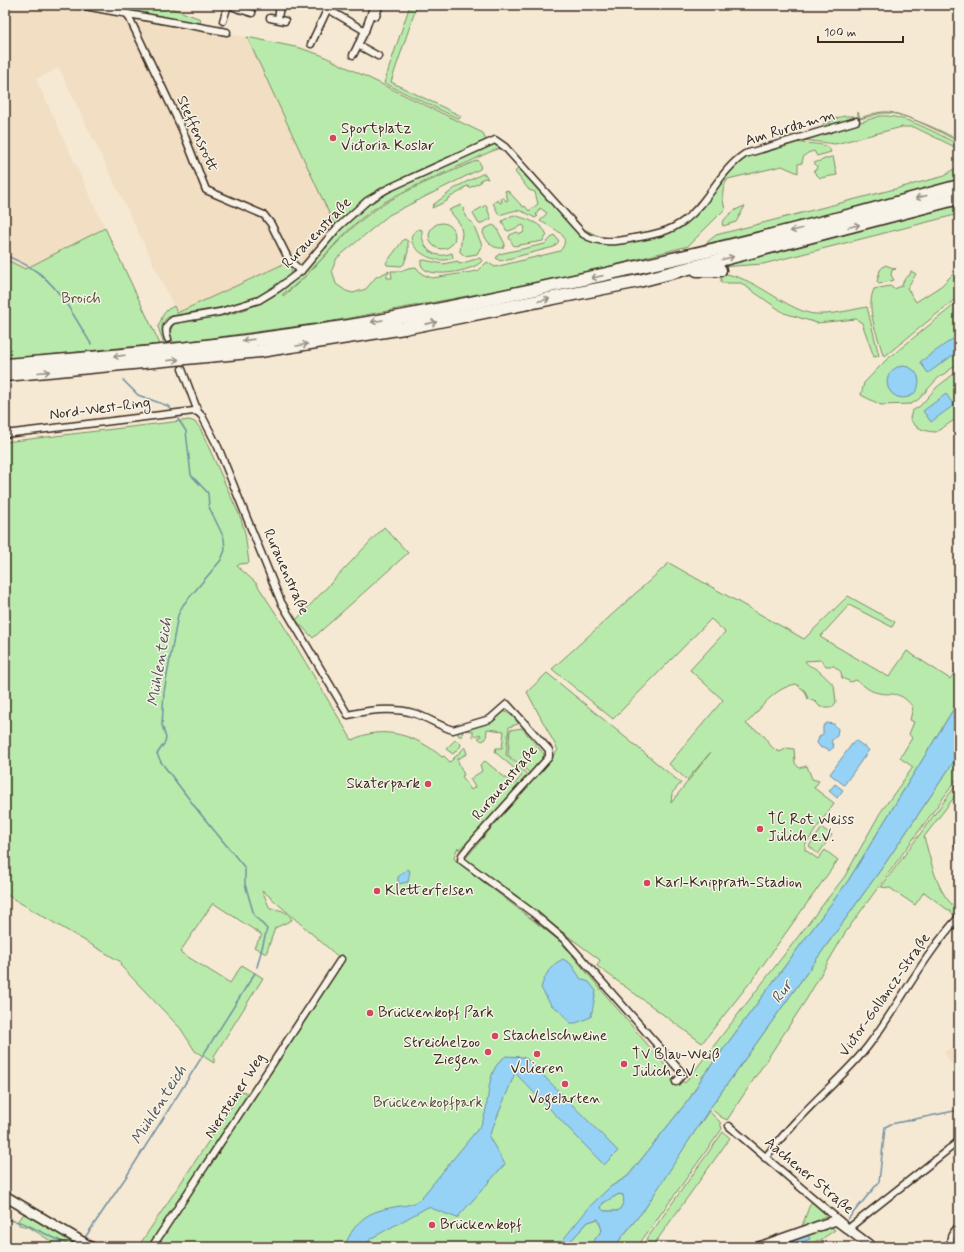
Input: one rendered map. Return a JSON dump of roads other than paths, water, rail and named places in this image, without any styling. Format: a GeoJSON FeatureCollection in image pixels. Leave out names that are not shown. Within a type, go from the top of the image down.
{"type":"FeatureCollection","features":[{"type":"Feature","properties":{"kind":"highway"},"geometry":{"type":"LineString","coordinates":[[5,364],[109,357],[332,329],[635,269],[849,217],[959,186]]}},
{"type":"Feature","properties":{"kind":"highway"},"geometry":{"type":"LineString","coordinates":[[5,375],[260,351],[337,339],[506,308],[639,281],[959,198]]}},
{"type":"Feature","properties":{"kind":"highway"},"geometry":{"type":"LineString","coordinates":[[635,269],[695,246]]}},
{"type":"Feature","properties":{"kind":"highway"},"geometry":{"type":"LineString","coordinates":[[676,271],[720,270]]}},
{"type":"Feature","properties":{"kind":"main road"},"geometry":{"type":"LineString","coordinates":[[5,1196],[85,1243]]}},
{"type":"Feature","properties":{"kind":"main road"},"geometry":{"type":"LineString","coordinates":[[759,1247],[833,1220],[840,1221]]}},
{"type":"Feature","properties":{"kind":"main road","name":"Aachener Straße"},"geometry":{"type":"LineString","coordinates":[[840,1221],[872,1247]]}},
{"type":"Feature","properties":{"kind":"street"},"geometry":{"type":"LineString","coordinates":[[79,5],[227,32]]}},
{"type":"Feature","properties":{"kind":"street"},"geometry":{"type":"LineString","coordinates":[[223,21],[229,5],[252,13]]}},
{"type":"Feature","properties":{"kind":"street"},"geometry":{"type":"LineString","coordinates":[[239,9],[246,5]]}},
{"type":"Feature","properties":{"kind":"street"},"geometry":{"type":"LineString","coordinates":[[278,20],[280,5]]}},
{"type":"Feature","properties":{"kind":"street"},"geometry":{"type":"LineString","coordinates":[[311,44],[325,6],[365,31]]}},
{"type":"Feature","properties":{"kind":"street"},"geometry":{"type":"LineString","coordinates":[[353,55],[365,31],[371,14]]}},
{"type":"Feature","properties":{"kind":"street","name":"Steffensrott"},"geometry":{"type":"LineString","coordinates":[[128,15],[182,129],[206,190],[264,216],[271,224],[289,260],[301,271]]}},
{"type":"Feature","properties":{"kind":"street"},"geometry":{"type":"LineString","coordinates":[[270,18],[285,21]]}},
{"type":"Feature","properties":{"kind":"street"},"geometry":{"type":"LineString","coordinates":[[358,45],[378,56]]}},
{"type":"Feature","properties":{"kind":"street","name":"Am Rurdamm"},"geometry":{"type":"LineString","coordinates":[[495,140],[505,147],[572,224],[583,234],[596,240],[617,242],[664,232],[690,217],[731,165],[745,154],[856,122]]}},
{"type":"Feature","properties":{"kind":"street","name":"Rurauenstraße"},"geometry":{"type":"LineString","coordinates":[[168,339],[165,331],[167,325],[173,320],[240,307],[259,300],[277,289],[301,271],[338,227],[367,201],[387,189],[495,140]]}},
{"type":"Feature","properties":{"kind":"street","name":"Rurauenstraße"},"geometry":{"type":"LineString","coordinates":[[182,369],[198,412],[202,416],[218,447],[281,602],[348,715],[372,709],[394,710],[413,713],[453,730],[490,719],[506,704],[549,750],[549,757],[470,845],[462,855],[461,860],[533,913],[566,941],[683,1074],[676,1082]]}},
{"type":"Feature","properties":{"kind":"street","name":"Nord-West-Ring"},"geometry":{"type":"LineString","coordinates":[[5,434],[194,411],[198,412]]}},
{"type":"Feature","properties":{"kind":"street","name":"Victor-Gollancz-Straße"},"geometry":{"type":"LineString","coordinates":[[765,1158],[801,1116],[848,1070],[868,1046],[886,1021],[917,971],[947,930],[959,917]]}},
{"type":"Feature","properties":{"kind":"street","name":"Niersteiner Weg"},"geometry":{"type":"LineString","coordinates":[[152,1247],[341,959]]}},
{"type":"Feature","properties":{"kind":"street","name":"Aachener Straße"},"geometry":{"type":"LineString","coordinates":[[729,1126],[840,1221]]}},
{"type":"Feature","properties":{"kind":"street"},"geometry":{"type":"LineString","coordinates":[[849,1228],[959,1141]]}},
{"type":"Feature","properties":{"kind":"street"},"geometry":{"type":"LineString","coordinates":[[953,1247],[950,1239],[951,1235],[959,1226]]}},
{"type":"Feature","properties":{"kind":"water"},"geometry":{"type":"Polygon","coordinates":[[[954,338],[959,344],[959,351],[928,373],[920,362],[954,338]]]}},
{"type":"Feature","properties":{"kind":"water"},"geometry":{"type":"Polygon","coordinates":[[[903,366],[914,371],[919,382],[914,393],[903,398],[892,393],[887,382],[892,371],[903,366]]]}},
{"type":"Feature","properties":{"kind":"water"},"geometry":{"type":"Polygon","coordinates":[[[946,394],[954,405],[931,422],[923,411],[946,394]]]}},
{"type":"Feature","properties":{"kind":"water","name":"Rur"},"geometry":{"type":"Polygon","coordinates":[[[959,700],[959,754],[884,865],[710,1108],[646,1207],[614,1247],[589,1247],[602,1230],[598,1219],[588,1222],[565,1247],[557,1247],[591,1205],[610,1187],[628,1176],[690,1098],[701,1079],[848,881],[959,700]],[[619,1194],[603,1203],[601,1208],[604,1211],[618,1211],[623,1204],[623,1195],[619,1194]]]}},
{"type":"Feature","properties":{"kind":"water"},"geometry":{"type":"Polygon","coordinates":[[[827,723],[834,724],[838,729],[837,736],[831,741],[834,747],[829,751],[827,748],[821,748],[817,743],[819,737],[823,734],[823,726],[827,723]]]}},
{"type":"Feature","properties":{"kind":"water"},"geometry":{"type":"Polygon","coordinates":[[[855,740],[869,750],[844,785],[830,774],[855,740]]]}},
{"type":"Feature","properties":{"kind":"water"},"geometry":{"type":"Polygon","coordinates":[[[835,784],[843,790],[837,798],[829,791],[835,784]]]}},
{"type":"Feature","properties":{"kind":"water"},"geometry":{"type":"Polygon","coordinates":[[[407,869],[410,871],[408,882],[398,884],[398,877],[407,869]]]}},
{"type":"Feature","properties":{"kind":"water"},"geometry":{"type":"Polygon","coordinates":[[[563,959],[571,964],[581,979],[589,982],[596,991],[591,1017],[576,1023],[570,1023],[559,1010],[551,1005],[541,988],[551,967],[563,959]]]}},
{"type":"Feature","properties":{"kind":"water"},"geometry":{"type":"Polygon","coordinates":[[[506,1056],[523,1057],[528,1060],[618,1151],[604,1165],[515,1073],[489,1137],[505,1164],[457,1218],[428,1207],[370,1239],[366,1247],[344,1247],[354,1229],[365,1217],[380,1210],[412,1204],[422,1197],[481,1125],[494,1070],[499,1062],[506,1056]]]}},
{"type":"Feature","properties":{"kind":"water"},"geometry":{"type":"Polygon","coordinates":[[[808,1235],[810,1239],[789,1247],[775,1247],[808,1235]]]}},
{"type":"Feature","properties":{"kind":"waterway"},"geometry":{"type":"LineString","coordinates":[[5,255],[30,267],[51,284],[66,303],[91,344]]}},
{"type":"Feature","properties":{"kind":"waterway","name":"Mühlenteich"},"geometry":{"type":"LineString","coordinates":[[123,380],[138,395],[168,406],[173,412]]}},
{"type":"Feature","properties":{"kind":"waterway","name":"Mühlenteich"},"geometry":{"type":"LineString","coordinates":[[176,416],[186,431],[191,475],[208,493],[209,507],[224,538],[225,550],[221,560],[183,605],[178,615],[164,692],[162,725],[166,738],[157,754],[161,762],[199,812],[245,868],[245,884],[254,915],[267,929],[257,967]]}},
{"type":"Feature","properties":{"kind":"waterway","name":"Mühlenteich"},"geometry":{"type":"LineString","coordinates":[[84,1239],[126,1177],[255,973]]}},
{"type":"Feature","properties":{"kind":"waterway"},"geometry":{"type":"LineString","coordinates":[[848,1219],[879,1182],[885,1127],[891,1124],[959,1110]]}},
{"type":"Feature","properties":{"kind":"waterway","name":"Mühlenteich"},"geometry":{"type":"LineString","coordinates":[[5,1219],[23,1223],[73,1247]]}},
{"type":"Feature","properties":{"kind":"place","name":"Sportplatz Victoria Koslar"},"geometry":{"type":"Point","coordinates":[333,138]}},
{"type":"Feature","properties":{"kind":"place","name":"Skaterpark"},"geometry":{"type":"Point","coordinates":[428,784]}},
{"type":"Feature","properties":{"kind":"place","name":"TC Rot Weiss Jülich e.V."},"geometry":{"type":"Point","coordinates":[760,829]}},
{"type":"Feature","properties":{"kind":"place","name":"Karl-Knipprath-Stadion"},"geometry":{"type":"Point","coordinates":[647,883]}},
{"type":"Feature","properties":{"kind":"place","name":"Kletterfelsen"},"geometry":{"type":"Point","coordinates":[377,891]}},
{"type":"Feature","properties":{"kind":"place","name":"Brückenkopf Park"},"geometry":{"type":"Point","coordinates":[370,1013]}},
{"type":"Feature","properties":{"kind":"place","name":"Stachelschweine"},"geometry":{"type":"Point","coordinates":[495,1036]}},
{"type":"Feature","properties":{"kind":"place","name":"Streichelzoo Ziegen"},"geometry":{"type":"Point","coordinates":[488,1052]}},
{"type":"Feature","properties":{"kind":"place","name":"Volieren"},"geometry":{"type":"Point","coordinates":[537,1054]}},
{"type":"Feature","properties":{"kind":"place","name":"TV Blau-Weiß Jülich e.V."},"geometry":{"type":"Point","coordinates":[624,1064]}},
{"type":"Feature","properties":{"kind":"place","name":"Vogelarten"},"geometry":{"type":"Point","coordinates":[565,1084]}},
{"type":"Feature","properties":{"kind":"place","name":"Brückenkopf"},"geometry":{"type":"Point","coordinates":[432,1225]}},
{"type":"Feature","properties":{"kind":"park label","name":"Broich"},"geometry":{"type":"Point","coordinates":[81,299]}},
{"type":"Feature","properties":{"kind":"park label","name":"Brückenkopfpark"},"geometry":{"type":"Point","coordinates":[428,1103]}}]}
